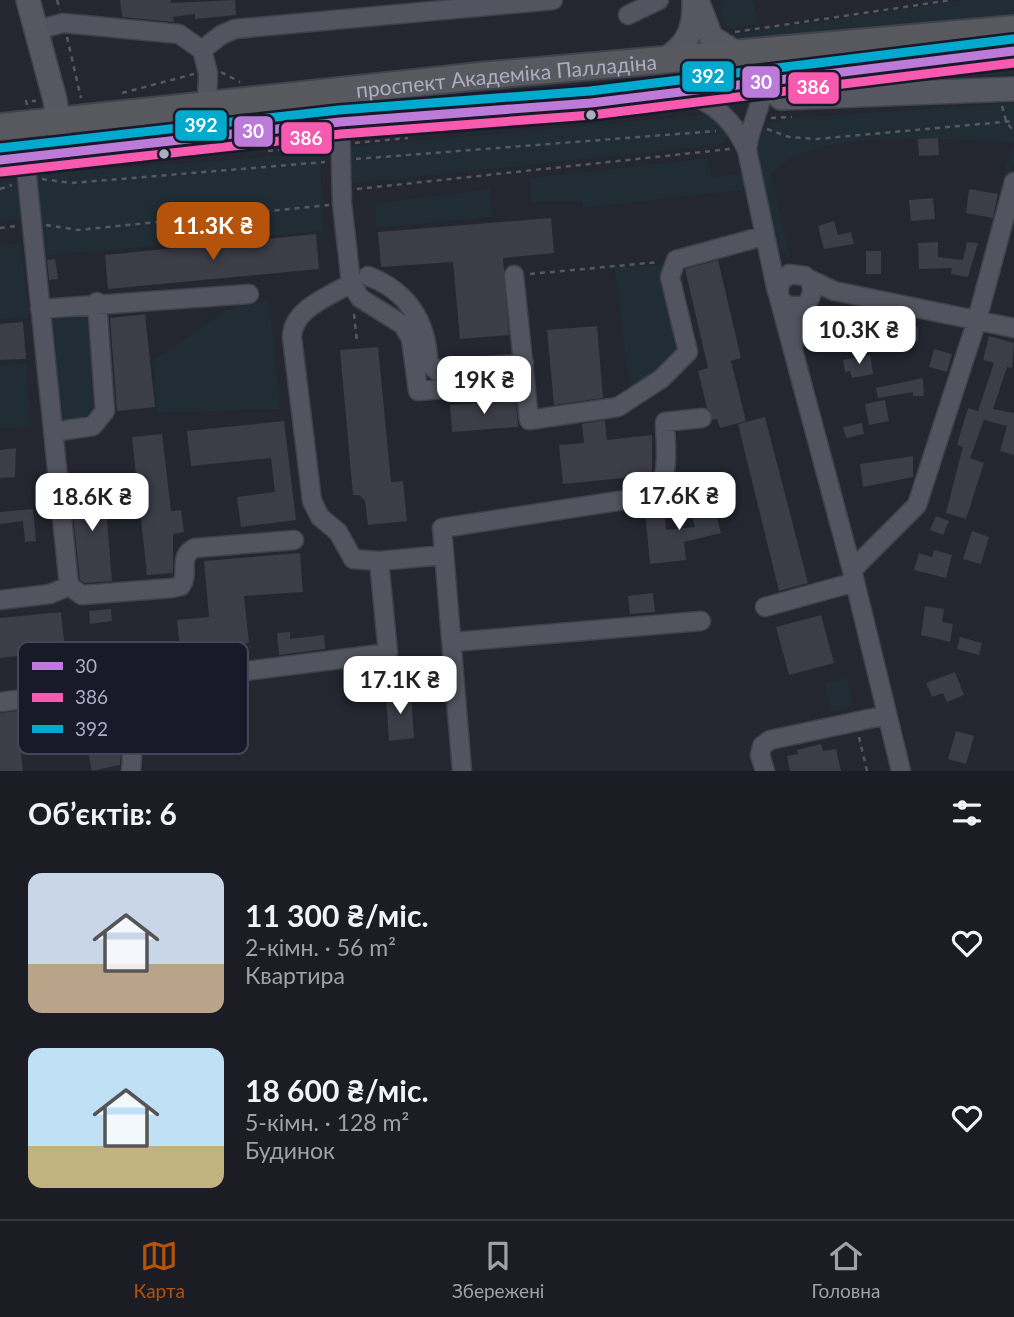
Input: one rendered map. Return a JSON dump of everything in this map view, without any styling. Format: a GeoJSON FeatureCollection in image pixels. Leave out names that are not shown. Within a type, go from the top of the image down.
{"type":"FeatureCollection","features":[{"type":"Feature","properties":{"kind":"highway","name":"проспект Академіка Палладіна"},"geometry":{"type":"LineString","coordinates":[[0,127],[207,104],[664,60],[734,43],[1014,29]]}},
{"type":"Feature","properties":{"kind":"highway","name":"проспект Академіка Палладіна"},"geometry":{"type":"LineString","coordinates":[[21,165],[62,152],[340,122],[685,93],[1014,51]]}},
{"type":"Feature","properties":{"kind":"main road"},"geometry":{"type":"LineString","coordinates":[[28,0],[58,121],[62,152]]}},
{"type":"Feature","properties":{"kind":"main road"},"geometry":{"type":"LineString","coordinates":[[695,0],[706,30],[721,46],[734,43]]}},
{"type":"Feature","properties":{"kind":"main road"},"geometry":{"type":"LineString","coordinates":[[664,60],[681,49],[692,31],[695,0]]}},
{"type":"Feature","properties":{"kind":"main road"},"geometry":{"type":"LineString","coordinates":[[764,82],[782,98],[1007,94]]}},
{"type":"Feature","properties":{"kind":"street"},"geometry":{"type":"LineString","coordinates":[[202,50],[221,35],[235,29],[553,0]]}},
{"type":"Feature","properties":{"kind":"street"},"geometry":{"type":"LineString","coordinates":[[628,15],[654,1]]}},
{"type":"Feature","properties":{"kind":"street"},"geometry":{"type":"LineString","coordinates":[[36,30],[63,23],[179,34],[202,50],[208,73],[207,104]]}},
{"type":"Feature","properties":{"kind":"street"},"geometry":{"type":"LineString","coordinates":[[764,82],[764,95],[748,134],[747,150],[764,236],[854,576],[901,771]]}},
{"type":"Feature","properties":{"kind":"street"},"geometry":{"type":"LineString","coordinates":[[685,93],[703,99],[732,121],[747,150]]}},
{"type":"Feature","properties":{"kind":"street"},"geometry":{"type":"LineString","coordinates":[[340,122],[342,203],[360,286],[403,325],[411,340],[418,391],[455,388]]}},
{"type":"Feature","properties":{"kind":"street"},"geometry":{"type":"LineString","coordinates":[[21,165],[32,223],[69,586],[82,595],[172,588],[181,586],[184,581],[184,558],[188,551],[195,548],[294,540]]}},
{"type":"Feature","properties":{"kind":"street"},"geometry":{"type":"LineString","coordinates":[[765,607],[854,576],[917,505],[976,320],[1014,182]]}},
{"type":"Feature","properties":{"kind":"street"},"geometry":{"type":"LineString","coordinates":[[514,275],[530,419],[618,407],[661,379],[688,352],[670,277],[676,260],[764,236]]}},
{"type":"Feature","properties":{"kind":"street"},"geometry":{"type":"LineString","coordinates":[[769,253],[802,276],[834,291],[1014,328]]}},
{"type":"Feature","properties":{"kind":"street"},"geometry":{"type":"LineString","coordinates":[[778,295],[782,278],[802,276]]}},
{"type":"Feature","properties":{"kind":"street"},"geometry":{"type":"LineString","coordinates":[[793,349],[795,324],[813,295],[802,276]]}},
{"type":"Feature","properties":{"kind":"street"},"geometry":{"type":"LineString","coordinates":[[444,555],[379,561],[353,559],[338,532],[320,517],[312,501],[292,324],[299,314],[360,286],[405,299],[419,316],[427,339],[428,362],[437,371],[524,363]]}},
{"type":"Feature","properties":{"kind":"street"},"geometry":{"type":"LineString","coordinates":[[778,295],[788,306],[806,304],[834,291]]}},
{"type":"Feature","properties":{"kind":"street"},"geometry":{"type":"LineString","coordinates":[[40,309],[97,302],[249,294]]}},
{"type":"Feature","properties":{"kind":"street"},"geometry":{"type":"LineString","coordinates":[[53,432],[93,426],[105,411],[97,302]]}},
{"type":"Feature","properties":{"kind":"street"},"geometry":{"type":"LineString","coordinates":[[462,771],[442,528],[651,496],[658,491],[664,477],[665,422],[702,418]]}},
{"type":"Feature","properties":{"kind":"street"},"geometry":{"type":"LineString","coordinates":[[248,671],[388,653],[379,561]]}},
{"type":"Feature","properties":{"kind":"street"},"geometry":{"type":"LineString","coordinates":[[0,600],[50,594],[69,586]]}},
{"type":"Feature","properties":{"kind":"street"},"geometry":{"type":"LineString","coordinates":[[453,642],[701,621]]}},
{"type":"Feature","properties":{"kind":"street"},"geometry":{"type":"LineString","coordinates":[[0,702],[18,700]]}},
{"type":"Feature","properties":{"kind":"street"},"geometry":{"type":"LineString","coordinates":[[765,771],[760,755],[762,746],[770,740],[887,715]]}},
{"type":"Feature","properties":{"kind":"path"},"geometry":{"type":"LineString","coordinates":[[57,0],[81,98]]}},
{"type":"Feature","properties":{"kind":"path"},"geometry":{"type":"LineString","coordinates":[[734,43],[953,0]]}},
{"type":"Feature","properties":{"kind":"path"},"geometry":{"type":"LineString","coordinates":[[1007,94],[1006,121],[1014,132]]}},
{"type":"Feature","properties":{"kind":"path"},"geometry":{"type":"LineString","coordinates":[[764,128],[789,136],[817,139],[1014,121]]}},
{"type":"Feature","properties":{"kind":"path"},"geometry":{"type":"LineString","coordinates":[[346,160],[723,131]]}},
{"type":"Feature","properties":{"kind":"path"},"geometry":{"type":"LineString","coordinates":[[32,223],[78,230],[342,203],[355,189],[732,149],[747,150]]}},
{"type":"Feature","properties":{"kind":"path"},"geometry":{"type":"LineString","coordinates":[[21,165],[72,183],[327,162]]}},
{"type":"Feature","properties":{"kind":"path"},"geometry":{"type":"LineString","coordinates":[[514,275],[676,260]]}},
{"type":"Feature","properties":{"kind":"path"},"geometry":{"type":"LineString","coordinates":[[357,342],[354,311],[360,286]]}},
{"type":"Feature","properties":{"kind":"path"},"geometry":{"type":"LineString","coordinates":[[856,722],[867,771]]}},
{"type":"Feature","properties":{"kind":"shaded area"},"geometry":{"type":"Polygon","coordinates":[[[723,0],[752,0],[759,23],[732,29],[723,25],[720,10],[723,0]]]}},
{"type":"Feature","properties":{"kind":"shaded area"},"geometry":{"type":"Polygon","coordinates":[[[966,0],[1014,0],[1014,19],[741,41],[730,35],[966,0]]]}},
{"type":"Feature","properties":{"kind":"shaded area"},"geometry":{"type":"Polygon","coordinates":[[[1014,65],[1014,74],[915,80],[1002,67],[1014,65]]]}},
{"type":"Feature","properties":{"kind":"shaded area"},"geometry":{"type":"Polygon","coordinates":[[[1014,103],[1014,163],[1006,194],[998,194],[1013,143],[904,139],[847,143],[821,148],[794,156],[771,174],[791,261],[776,243],[754,158],[762,132],[770,123],[789,118],[1014,103]]]}},
{"type":"Feature","properties":{"kind":"shaded area"},"geometry":{"type":"Polygon","coordinates":[[[702,115],[716,118],[730,131],[727,141],[717,145],[349,184],[346,147],[702,115]]]}},
{"type":"Feature","properties":{"kind":"shaded area"},"geometry":{"type":"Polygon","coordinates":[[[320,153],[323,231],[40,256],[34,174],[320,153]]]}},
{"type":"Feature","properties":{"kind":"shaded area"},"geometry":{"type":"Polygon","coordinates":[[[707,158],[712,177],[744,173],[749,189],[583,208],[582,201],[531,202],[531,178],[707,158]]]}},
{"type":"Feature","properties":{"kind":"shaded area"},"geometry":{"type":"Polygon","coordinates":[[[24,180],[20,219],[0,222],[0,183],[24,180]]]}},
{"type":"Feature","properties":{"kind":"shaded area"},"geometry":{"type":"Polygon","coordinates":[[[490,189],[493,217],[376,228],[376,203],[490,189]]]}},
{"type":"Feature","properties":{"kind":"shaded area"},"geometry":{"type":"Polygon","coordinates":[[[20,243],[30,318],[0,319],[0,245],[20,243]]]}},
{"type":"Feature","properties":{"kind":"shaded area"},"geometry":{"type":"Polygon","coordinates":[[[670,264],[682,351],[631,393],[614,267],[670,264]]]}},
{"type":"Feature","properties":{"kind":"shaded area"},"geometry":{"type":"Polygon","coordinates":[[[269,301],[280,409],[157,413],[154,360],[231,307],[269,301]]]}},
{"type":"Feature","properties":{"kind":"shaded area"},"geometry":{"type":"Polygon","coordinates":[[[75,312],[84,316],[92,327],[97,416],[69,425],[55,413],[48,324],[58,315],[75,312]]]}},
{"type":"Feature","properties":{"kind":"shaded area"},"geometry":{"type":"Polygon","coordinates":[[[26,363],[31,426],[0,429],[0,366],[26,363]]]}},
{"type":"Feature","properties":{"kind":"shaded area"},"geometry":{"type":"Polygon","coordinates":[[[847,678],[854,706],[831,712],[825,683],[847,678]]]}},
{"type":"Feature","properties":{"kind":"building"},"geometry":{"type":"Polygon","coordinates":[[[120,0],[171,0],[171,3],[235,0],[236,15],[195,19],[195,14],[173,17],[174,22],[122,17],[120,0]]]}},
{"type":"Feature","properties":{"kind":"building"},"geometry":{"type":"Polygon","coordinates":[[[938,138],[939,155],[919,156],[918,139],[938,138]]]}},
{"type":"Feature","properties":{"kind":"building"},"geometry":{"type":"Polygon","coordinates":[[[969,189],[998,194],[993,218],[966,213],[969,189]]]}},
{"type":"Feature","properties":{"kind":"building"},"geometry":{"type":"Polygon","coordinates":[[[933,198],[935,219],[911,221],[909,200],[933,198]]]}},
{"type":"Feature","properties":{"kind":"building"},"geometry":{"type":"Polygon","coordinates":[[[551,218],[554,253],[503,258],[509,335],[460,339],[453,262],[381,267],[378,232],[551,218]]]}},
{"type":"Feature","properties":{"kind":"building"},"geometry":{"type":"Polygon","coordinates":[[[834,221],[838,235],[851,232],[854,244],[824,249],[818,226],[834,221]]]}},
{"type":"Feature","properties":{"kind":"building"},"geometry":{"type":"Polygon","coordinates":[[[316,234],[319,269],[108,289],[105,255],[316,234]]]}},
{"type":"Feature","properties":{"kind":"building"},"geometry":{"type":"Polygon","coordinates":[[[938,242],[938,257],[963,260],[967,242],[978,243],[968,277],[951,274],[952,268],[919,269],[918,243],[938,242]]]}},
{"type":"Feature","properties":{"kind":"building"},"geometry":{"type":"Polygon","coordinates":[[[866,251],[881,251],[881,274],[866,274],[866,251]]]}},
{"type":"Feature","properties":{"kind":"building"},"geometry":{"type":"Polygon","coordinates":[[[55,259],[58,279],[49,280],[47,260],[55,259]]]}},
{"type":"Feature","properties":{"kind":"building"},"geometry":{"type":"Polygon","coordinates":[[[718,260],[741,358],[731,361],[746,421],[720,428],[717,419],[713,420],[707,408],[698,371],[708,368],[685,269],[718,260]]]}},
{"type":"Feature","properties":{"kind":"building"},"geometry":{"type":"Polygon","coordinates":[[[883,313],[910,318],[912,327],[918,327],[918,341],[908,341],[908,331],[886,334],[883,313]]]}},
{"type":"Feature","properties":{"kind":"building"},"geometry":{"type":"Polygon","coordinates":[[[145,314],[155,407],[117,411],[110,318],[145,314]]]}},
{"type":"Feature","properties":{"kind":"building"},"geometry":{"type":"Polygon","coordinates":[[[830,319],[836,348],[816,352],[813,339],[820,338],[816,322],[830,319]]]}},
{"type":"Feature","properties":{"kind":"building"},"geometry":{"type":"Polygon","coordinates":[[[23,322],[26,359],[0,360],[0,324],[23,322]]]}},
{"type":"Feature","properties":{"kind":"building"},"geometry":{"type":"Polygon","coordinates":[[[597,326],[603,398],[554,405],[547,330],[597,326]]]}},
{"type":"Feature","properties":{"kind":"building"},"geometry":{"type":"Polygon","coordinates":[[[989,336],[1014,343],[1012,368],[1007,367],[993,409],[1014,413],[1014,455],[1000,451],[1007,426],[984,420],[970,458],[984,463],[966,519],[946,513],[963,447],[957,445],[968,408],[978,411],[994,363],[983,360],[989,336]]]}},
{"type":"Feature","properties":{"kind":"building"},"geometry":{"type":"Polygon","coordinates":[[[378,347],[391,482],[403,481],[407,521],[368,525],[365,501],[359,495],[353,495],[340,350],[378,347]]]}},
{"type":"Feature","properties":{"kind":"building"},"geometry":{"type":"Polygon","coordinates":[[[934,349],[952,354],[947,372],[929,367],[934,349]]]}},
{"type":"Feature","properties":{"kind":"building"},"geometry":{"type":"Polygon","coordinates":[[[870,355],[873,374],[852,378],[850,371],[845,372],[843,360],[870,355]]]}},
{"type":"Feature","properties":{"kind":"building"},"geometry":{"type":"Polygon","coordinates":[[[923,378],[924,396],[913,396],[913,392],[878,398],[876,388],[923,378]]]}},
{"type":"Feature","properties":{"kind":"building"},"geometry":{"type":"Polygon","coordinates":[[[516,400],[518,427],[452,432],[450,405],[516,400]]]}},
{"type":"Feature","properties":{"kind":"building"},"geometry":{"type":"Polygon","coordinates":[[[885,400],[889,421],[869,425],[865,404],[885,400]]]}},
{"type":"Feature","properties":{"kind":"building"},"geometry":{"type":"Polygon","coordinates":[[[765,417],[808,583],[779,591],[738,424],[765,417]]]}},
{"type":"Feature","properties":{"kind":"building"},"geometry":{"type":"Polygon","coordinates":[[[605,420],[607,440],[652,435],[652,475],[563,484],[559,445],[584,443],[582,424],[605,420]]]}},
{"type":"Feature","properties":{"kind":"building"},"geometry":{"type":"Polygon","coordinates":[[[284,421],[296,520],[241,527],[237,497],[275,492],[271,458],[191,466],[187,431],[284,421]]]}},
{"type":"Feature","properties":{"kind":"building"},"geometry":{"type":"Polygon","coordinates":[[[862,423],[864,434],[846,438],[843,427],[862,423]]]}},
{"type":"Feature","properties":{"kind":"building"},"geometry":{"type":"Polygon","coordinates":[[[162,434],[171,511],[181,510],[184,532],[173,534],[173,573],[147,575],[132,437],[162,434]]]}},
{"type":"Feature","properties":{"kind":"building"},"geometry":{"type":"Polygon","coordinates":[[[16,448],[15,477],[0,478],[0,450],[16,448]]]}},
{"type":"Feature","properties":{"kind":"building"},"geometry":{"type":"Polygon","coordinates":[[[913,456],[913,477],[863,487],[860,464],[913,456]]]}},
{"type":"Feature","properties":{"kind":"building"},"geometry":{"type":"Polygon","coordinates":[[[104,484],[112,581],[85,583],[80,580],[70,487],[104,484]]]}},
{"type":"Feature","properties":{"kind":"building"},"geometry":{"type":"Polygon","coordinates":[[[712,498],[721,533],[684,542],[686,560],[650,564],[645,512],[664,510],[666,530],[695,527],[689,504],[712,498]]]}},
{"type":"Feature","properties":{"kind":"building"},"geometry":{"type":"Polygon","coordinates":[[[33,509],[36,541],[25,542],[23,521],[0,524],[0,512],[33,509]]]}},
{"type":"Feature","properties":{"kind":"building"},"geometry":{"type":"Polygon","coordinates":[[[936,516],[949,521],[943,535],[930,530],[936,516]]]}},
{"type":"Feature","properties":{"kind":"building"},"geometry":{"type":"Polygon","coordinates":[[[972,531],[989,537],[981,564],[963,559],[972,531]]]}},
{"type":"Feature","properties":{"kind":"building"},"geometry":{"type":"Polygon","coordinates":[[[934,550],[952,555],[946,578],[914,570],[919,553],[932,557],[934,550]]]}},
{"type":"Feature","properties":{"kind":"building"},"geometry":{"type":"Polygon","coordinates":[[[300,553],[303,592],[244,596],[249,643],[179,642],[177,620],[209,617],[204,561],[300,553]]]}},
{"type":"Feature","properties":{"kind":"building"},"geometry":{"type":"Polygon","coordinates":[[[653,593],[655,612],[630,614],[628,596],[653,593]]]}},
{"type":"Feature","properties":{"kind":"building"},"geometry":{"type":"Polygon","coordinates":[[[925,606],[944,609],[942,622],[953,624],[950,642],[921,635],[925,606]]]}},
{"type":"Feature","properties":{"kind":"building"},"geometry":{"type":"Polygon","coordinates":[[[111,609],[112,621],[90,624],[89,611],[111,609]]]}},
{"type":"Feature","properties":{"kind":"building"},"geometry":{"type":"Polygon","coordinates":[[[61,612],[64,642],[18,642],[18,656],[0,658],[0,618],[61,612]]]}},
{"type":"Feature","properties":{"kind":"building"},"geometry":{"type":"Polygon","coordinates":[[[821,615],[834,663],[789,675],[776,627],[821,615]]]}},
{"type":"Feature","properties":{"kind":"building"},"geometry":{"type":"Polygon","coordinates":[[[290,632],[290,639],[324,635],[325,649],[279,655],[277,633],[290,632]]]}},
{"type":"Feature","properties":{"kind":"building"},"geometry":{"type":"Polygon","coordinates":[[[960,637],[982,643],[979,655],[957,649],[960,637]]]}},
{"type":"Feature","properties":{"kind":"building"},"geometry":{"type":"Polygon","coordinates":[[[955,672],[964,695],[947,702],[943,693],[932,697],[926,683],[955,672]]]}},
{"type":"Feature","properties":{"kind":"building"},"geometry":{"type":"Polygon","coordinates":[[[411,692],[414,738],[389,741],[386,694],[411,692]]]}},
{"type":"Feature","properties":{"kind":"building"},"geometry":{"type":"Polygon","coordinates":[[[18,711],[18,754],[21,754],[23,771],[0,771],[0,713],[18,711]]]}},
{"type":"Feature","properties":{"kind":"building"},"geometry":{"type":"Polygon","coordinates":[[[956,731],[974,736],[966,764],[948,759],[956,731]]]}},
{"type":"Feature","properties":{"kind":"building"},"geometry":{"type":"Polygon","coordinates":[[[821,744],[823,751],[836,749],[841,771],[790,771],[787,756],[798,754],[797,750],[821,744]]]}},
{"type":"Feature","properties":{"kind":"building"},"geometry":{"type":"Polygon","coordinates":[[[88,754],[121,754],[120,765],[92,771],[88,754]]]}},
{"type":"Feature","properties":{"kind":"transit line","name":"392"},"geometry":{"type":"LineString","coordinates":[[0,148],[339,110],[590,91],[1013,39]]}},
{"type":"Feature","properties":{"kind":"transit line","name":"30"},"geometry":{"type":"LineString","coordinates":[[0,160],[340,122],[591,103],[1014,51]]}},
{"type":"Feature","properties":{"kind":"transit line","name":"386"},"geometry":{"type":"LineString","coordinates":[[1,172],[341,134],[592,115],[1014,63]]}}]}
